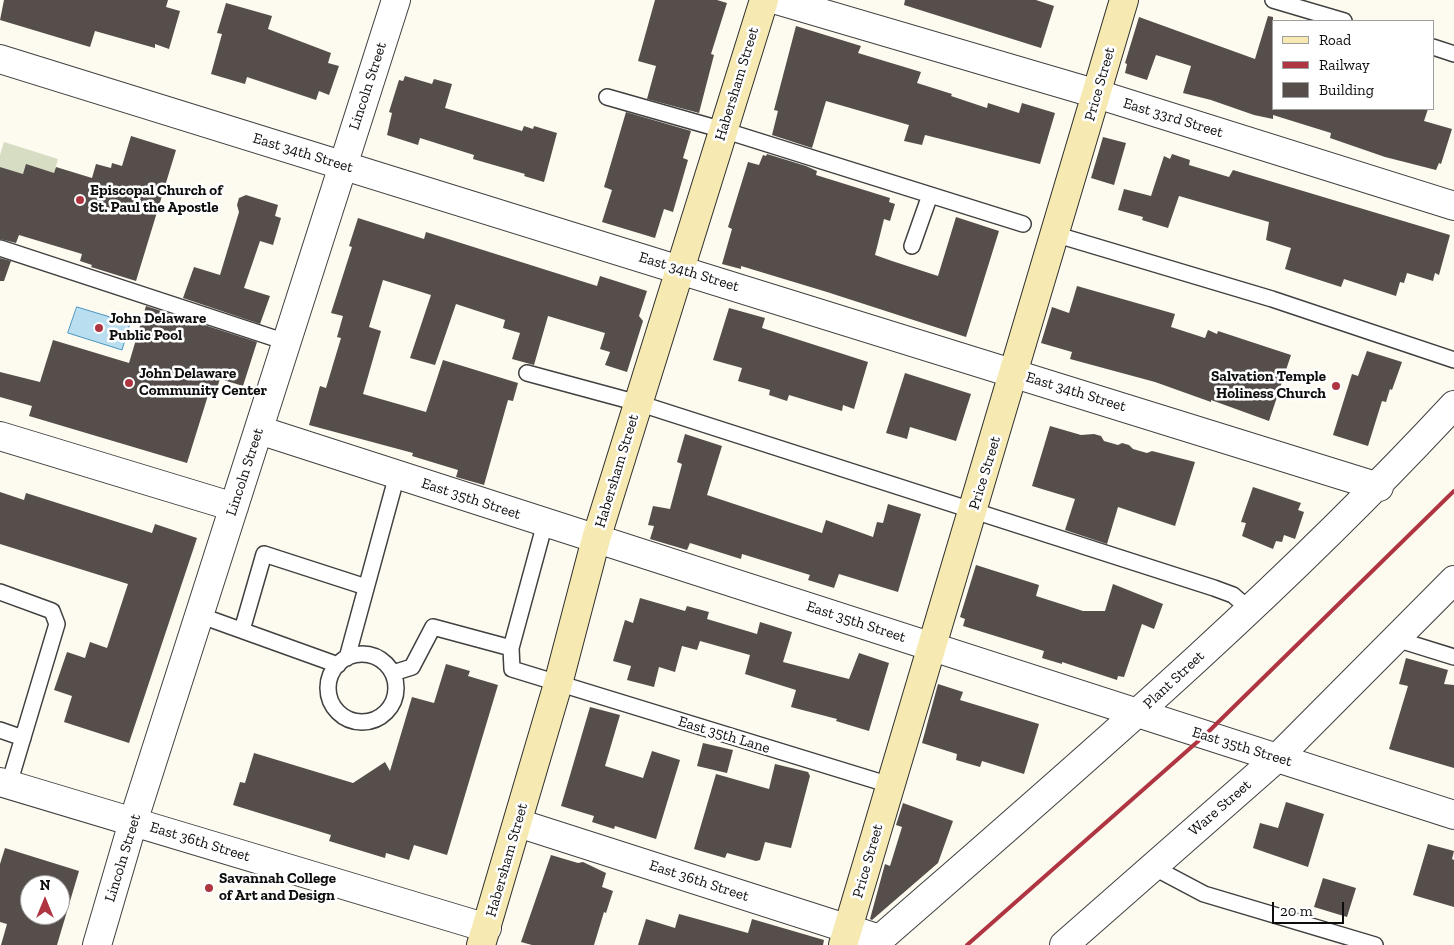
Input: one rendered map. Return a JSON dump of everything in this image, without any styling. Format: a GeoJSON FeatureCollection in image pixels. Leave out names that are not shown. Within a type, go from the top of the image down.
{"type":"FeatureCollection","features":[{"type":"Feature","properties":{"kind":"main road","name":"Habersham Street"},"geometry":{"type":"LineString","coordinates":[[484,936],[558,684],[596,539],[764,0]]}},
{"type":"Feature","properties":{"kind":"main road","name":"Price Street"},"geometry":{"type":"LineString","coordinates":[[846,937],[1124,0]]}},
{"type":"Feature","properties":{"kind":"street","name":"Lincoln Street"},"geometry":{"type":"LineString","coordinates":[[97,945],[133,822],[396,0]]}},
{"type":"Feature","properties":{"kind":"street","name":"East 33rd Street"},"geometry":{"type":"LineString","coordinates":[[777,0],[834,8],[1097,94],[1454,206]]}},
{"type":"Feature","properties":{"kind":"street","name":"East 34th Street"},"geometry":{"type":"LineString","coordinates":[[0,59],[1015,372],[1379,487]]}},
{"type":"Feature","properties":{"kind":"street","name":"Plant Street"},"geometry":{"type":"LineString","coordinates":[[880,939],[1138,714],[1379,487],[1454,405]]}},
{"type":"Feature","properties":{"kind":"street","name":"East 35th Street"},"geometry":{"type":"LineString","coordinates":[[258,430],[933,646],[1454,816]]}},
{"type":"Feature","properties":{"kind":"street"},"geometry":{"type":"LineString","coordinates":[[0,436],[234,507]]}},
{"type":"Feature","properties":{"kind":"street","name":"Ware Street"},"geometry":{"type":"LineString","coordinates":[[1064,945],[1277,758],[1454,580]]}},
{"type":"Feature","properties":{"kind":"street","name":"East 36th Street"},"geometry":{"type":"LineString","coordinates":[[4,783],[133,822],[484,936]]}},
{"type":"Feature","properties":{"kind":"street","name":"East 36th Street"},"geometry":{"type":"LineString","coordinates":[[518,823],[846,937],[880,939]]}},
{"type":"Feature","properties":{"kind":"lane"},"geometry":{"type":"LineString","coordinates":[[1273,0],[1341,20]]}},
{"type":"Feature","properties":{"kind":"lane"},"geometry":{"type":"LineString","coordinates":[[1434,47],[1454,54]]}},
{"type":"Feature","properties":{"kind":"lane"},"geometry":{"type":"LineString","coordinates":[[607,97],[723,130],[1023,224]]}},
{"type":"Feature","properties":{"kind":"lane"},"geometry":{"type":"LineString","coordinates":[[912,246],[930,195]]}},
{"type":"Feature","properties":{"kind":"lane"},"geometry":{"type":"LineString","coordinates":[[1054,234],[1272,299],[1454,360]]}},
{"type":"Feature","properties":{"kind":"lane"},"geometry":{"type":"LineString","coordinates":[[0,248],[286,342]]}},
{"type":"Feature","properties":{"kind":"lane"},"geometry":{"type":"LineString","coordinates":[[527,373],[638,403],[1214,588],[1233,595],[1249,609]]}},
{"type":"Feature","properties":{"kind":"lane"},"geometry":{"type":"LineString","coordinates":[[199,615],[342,661],[368,654],[378,658],[393,673],[396,694],[393,704],[386,714],[371,721],[353,722],[342,716],[334,708],[329,697],[328,686],[331,674],[342,661],[366,587],[397,475]]}},
{"type":"Feature","properties":{"kind":"lane"},"geometry":{"type":"LineString","coordinates":[[393,673],[412,667],[433,627],[511,648],[545,522]]}},
{"type":"Feature","properties":{"kind":"lane"},"geometry":{"type":"LineString","coordinates":[[242,630],[264,554],[366,587]]}},
{"type":"Feature","properties":{"kind":"lane"},"geometry":{"type":"LineString","coordinates":[[0,592],[52,611],[57,624],[23,738],[4,783]]}},
{"type":"Feature","properties":{"kind":"lane"},"geometry":{"type":"LineString","coordinates":[[1396,639],[1454,657]]}},
{"type":"Feature","properties":{"kind":"lane","name":"East 35th Lane"},"geometry":{"type":"LineString","coordinates":[[511,648],[512,669],[890,785]]}},
{"type":"Feature","properties":{"kind":"lane"},"geometry":{"type":"LineString","coordinates":[[0,730],[23,738]]}},
{"type":"Feature","properties":{"kind":"lane"},"geometry":{"type":"LineString","coordinates":[[1153,867],[1204,894],[1375,945]]}},
{"type":"Feature","properties":{"kind":"green space"},"geometry":{"type":"Polygon","coordinates":[[[4,142],[58,159],[54,173],[23,174],[0,167],[0,155],[4,142]]]}},
{"type":"Feature","properties":{"kind":"water","name":"John Delaware Public Pool"},"geometry":{"type":"Polygon","coordinates":[[[77,307],[130,323],[122,350],[68,333],[77,307]]]}},
{"type":"Feature","properties":{"kind":"building"},"geometry":{"type":"Polygon","coordinates":[[[4,0],[168,0],[166,7],[180,11],[169,49],[155,44],[155,48],[95,31],[90,47],[0,20],[4,0]]]}},
{"type":"Feature","properties":{"kind":"building"},"geometry":{"type":"Polygon","coordinates":[[[655,0],[717,0],[727,3],[711,54],[714,55],[699,113],[647,99],[656,66],[638,61],[655,0]]]}},
{"type":"Feature","properties":{"kind":"building"},"geometry":{"type":"Polygon","coordinates":[[[905,0],[1036,0],[1054,6],[1041,48],[904,5],[905,0]]]}},
{"type":"Feature","properties":{"kind":"building"},"geometry":{"type":"Polygon","coordinates":[[[226,3],[272,16],[268,29],[331,53],[328,63],[339,66],[329,95],[319,91],[316,100],[247,77],[245,84],[211,74],[222,34],[217,33],[226,3]]]}},
{"type":"Feature","properties":{"kind":"building"},"geometry":{"type":"Polygon","coordinates":[[[1268,16],[1273,17],[1272,110],[1428,110],[1424,121],[1452,129],[1441,164],[1439,163],[1436,170],[1385,157],[1330,138],[1331,133],[1273,115],[1273,119],[1254,115],[1211,100],[1183,93],[1191,66],[1156,55],[1147,80],[1125,73],[1127,64],[1125,63],[1139,17],[1255,59],[1268,16]]]}},
{"type":"Feature","properties":{"kind":"building"},"geometry":{"type":"Polygon","coordinates":[[[796,26],[861,46],[858,53],[921,72],[917,83],[952,94],[951,96],[987,108],[988,103],[1019,113],[1022,103],[1055,113],[1040,164],[925,135],[922,145],[904,141],[909,125],[826,101],[812,148],[772,135],[778,111],[774,110],[796,26]]]}},
{"type":"Feature","properties":{"kind":"building"},"geometry":{"type":"Polygon","coordinates":[[[405,76],[432,84],[434,79],[452,84],[445,108],[522,131],[524,126],[533,129],[534,126],[557,133],[544,182],[524,176],[525,174],[473,159],[474,155],[420,138],[418,145],[387,135],[392,113],[389,112],[399,80],[403,81],[405,76]]]}},
{"type":"Feature","properties":{"kind":"building"},"geometry":{"type":"Polygon","coordinates":[[[626,112],[691,131],[683,158],[688,160],[673,212],[664,209],[655,238],[602,222],[612,190],[604,187],[626,112]]]}},
{"type":"Feature","properties":{"kind":"building","name":"Episcopal Church of St. Paul the Apostle"},"geometry":{"type":"Polygon","coordinates":[[[131,136],[176,150],[136,281],[91,267],[92,265],[80,261],[82,254],[19,235],[16,243],[0,239],[0,167],[23,174],[26,164],[54,173],[56,167],[92,178],[96,164],[111,168],[112,163],[122,166],[131,136]]]}},
{"type":"Feature","properties":{"kind":"building"},"geometry":{"type":"Polygon","coordinates":[[[1103,137],[1126,143],[1114,185],[1091,178],[1103,137]]]}},
{"type":"Feature","properties":{"kind":"building"},"geometry":{"type":"Polygon","coordinates":[[[767,154],[806,166],[817,171],[816,175],[890,198],[889,202],[895,204],[890,221],[884,219],[875,255],[892,261],[938,276],[956,217],[999,231],[966,337],[741,266],[741,269],[722,264],[732,229],[728,227],[748,162],[759,165],[763,155],[766,156],[767,154]]]}},
{"type":"Feature","properties":{"kind":"building"},"geometry":{"type":"Polygon","coordinates":[[[1172,154],[1190,160],[1189,165],[1229,177],[1233,170],[1450,235],[1439,275],[1435,273],[1433,281],[1407,273],[1404,283],[1400,282],[1396,296],[1344,279],[1341,287],[1285,269],[1291,248],[1266,240],[1269,222],[1179,196],[1168,228],[1142,220],[1143,217],[1118,210],[1124,189],[1151,196],[1164,156],[1170,159],[1172,154]]]}},
{"type":"Feature","properties":{"kind":"building"},"geometry":{"type":"Polygon","coordinates":[[[246,195],[278,205],[275,216],[281,218],[273,245],[260,241],[244,288],[270,296],[260,324],[183,298],[194,267],[220,275],[239,212],[237,205],[239,198],[246,195]]]}},
{"type":"Feature","properties":{"kind":"building"},"geometry":{"type":"Polygon","coordinates":[[[358,218],[424,239],[426,232],[597,286],[600,276],[647,291],[639,316],[643,321],[627,372],[605,365],[610,352],[600,349],[605,333],[548,316],[534,365],[512,359],[520,333],[503,328],[505,320],[456,304],[435,365],[410,358],[431,295],[383,280],[369,327],[381,331],[363,394],[426,412],[443,360],[518,383],[513,401],[508,400],[484,485],[456,477],[458,470],[412,456],[413,453],[309,425],[320,386],[326,388],[341,338],[337,337],[343,316],[331,313],[352,247],[349,246],[358,218]]]}},
{"type":"Feature","properties":{"kind":"building"},"geometry":{"type":"Polygon","coordinates":[[[0,258],[11,261],[4,281],[0,281],[0,258]]]}},
{"type":"Feature","properties":{"kind":"building"},"geometry":{"type":"Polygon","coordinates":[[[1077,286],[1175,314],[1171,327],[1205,338],[1208,330],[1217,334],[1218,331],[1291,355],[1269,421],[1155,382],[1070,359],[1072,352],[1041,343],[1052,307],[1069,313],[1077,286]]]}},
{"type":"Feature","properties":{"kind":"building","name":"John Delaware Community Center"},"geometry":{"type":"Polygon","coordinates":[[[146,306],[257,342],[243,386],[220,379],[216,391],[210,389],[187,463],[29,416],[32,406],[0,397],[0,372],[40,382],[53,340],[129,363],[146,306]]]}},
{"type":"Feature","properties":{"kind":"building"},"geometry":{"type":"Polygon","coordinates":[[[729,308],[765,318],[762,328],[868,362],[854,409],[843,405],[842,411],[789,395],[787,401],[769,395],[770,390],[738,381],[742,368],[713,360],[729,308]]]}},
{"type":"Feature","properties":{"kind":"building"},"geometry":{"type":"Polygon","coordinates":[[[1367,351],[1402,362],[1386,402],[1382,401],[1368,446],[1333,435],[1352,374],[1358,376],[1367,351]]]}},
{"type":"Feature","properties":{"kind":"building"},"geometry":{"type":"Polygon","coordinates":[[[905,373],[971,394],[956,441],[910,427],[907,439],[886,433],[905,373]]]}},
{"type":"Feature","properties":{"kind":"building"},"geometry":{"type":"Polygon","coordinates":[[[1050,426],[1081,435],[1094,434],[1101,436],[1104,441],[1118,445],[1122,443],[1147,453],[1152,451],[1195,462],[1175,526],[1118,507],[1107,544],[1065,530],[1075,499],[1032,486],[1050,426]]]}},
{"type":"Feature","properties":{"kind":"building"},"geometry":{"type":"Polygon","coordinates":[[[685,434],[722,446],[707,495],[822,533],[826,520],[873,537],[877,522],[883,523],[888,504],[921,514],[898,592],[839,574],[834,588],[808,580],[810,575],[742,554],[741,559],[690,543],[687,550],[650,539],[654,526],[648,525],[653,506],[670,509],[682,464],[677,462],[685,434]]]}},
{"type":"Feature","properties":{"kind":"building"},"geometry":{"type":"Polygon","coordinates":[[[1253,487],[1301,503],[1298,510],[1304,512],[1295,539],[1284,535],[1282,542],[1276,541],[1273,549],[1242,536],[1246,523],[1241,522],[1253,487]]]}},
{"type":"Feature","properties":{"kind":"building"},"geometry":{"type":"Polygon","coordinates":[[[0,492],[24,500],[26,493],[152,533],[155,524],[197,538],[129,743],[64,722],[72,696],[54,690],[67,652],[85,658],[90,642],[107,648],[128,584],[0,544],[0,492]]]}},
{"type":"Feature","properties":{"kind":"building"},"geometry":{"type":"Polygon","coordinates":[[[976,565],[1039,585],[1036,596],[1083,611],[1105,611],[1113,584],[1163,604],[1154,629],[1142,624],[1124,677],[1118,676],[1117,680],[1062,662],[1062,664],[1042,658],[1044,651],[963,626],[965,619],[960,617],[976,565]]]}},
{"type":"Feature","properties":{"kind":"building"},"geometry":{"type":"Polygon","coordinates":[[[640,598],[685,611],[687,606],[709,612],[707,619],[757,634],[760,622],[792,632],[783,662],[849,679],[859,653],[889,663],[869,731],[836,721],[837,719],[791,707],[796,690],[745,674],[750,655],[700,641],[697,650],[682,646],[675,672],[659,667],[654,687],[627,680],[631,666],[613,661],[625,620],[633,623],[640,598]]]}},
{"type":"Feature","properties":{"kind":"building"},"geometry":{"type":"Polygon","coordinates":[[[1406,658],[1448,670],[1444,684],[1454,685],[1454,768],[1389,749],[1408,686],[1399,684],[1406,658]]]}},
{"type":"Feature","properties":{"kind":"building"},"geometry":{"type":"Polygon","coordinates":[[[446,664],[470,671],[468,676],[498,685],[447,855],[414,845],[409,860],[386,853],[385,858],[329,841],[331,835],[233,805],[240,782],[245,783],[254,753],[353,783],[385,762],[390,771],[412,697],[434,703],[446,664]]]}},
{"type":"Feature","properties":{"kind":"building"},"geometry":{"type":"Polygon","coordinates":[[[938,684],[963,692],[960,700],[1039,724],[1024,774],[982,761],[980,767],[956,760],[957,754],[922,743],[938,684]]]}},
{"type":"Feature","properties":{"kind":"building"},"geometry":{"type":"Polygon","coordinates":[[[590,707],[620,715],[605,766],[643,778],[652,751],[680,760],[656,839],[615,826],[614,829],[592,822],[594,816],[561,806],[590,707]]]}},
{"type":"Feature","properties":{"kind":"building"},"geometry":{"type":"Polygon","coordinates":[[[703,743],[733,750],[727,773],[697,766],[703,743]]]}},
{"type":"Feature","properties":{"kind":"building"},"geometry":{"type":"Polygon","coordinates":[[[775,764],[808,772],[810,776],[791,848],[765,842],[760,860],[756,861],[727,853],[725,858],[694,849],[716,774],[769,789],[775,764]]]}},
{"type":"Feature","properties":{"kind":"building"},"geometry":{"type":"Polygon","coordinates":[[[1286,802],[1324,814],[1308,867],[1253,848],[1260,823],[1278,828],[1286,802]]]}},
{"type":"Feature","properties":{"kind":"building"},"geometry":{"type":"Polygon","coordinates":[[[903,803],[953,821],[938,863],[872,920],[870,919],[885,864],[890,866],[902,827],[896,825],[903,803]]]}},
{"type":"Feature","properties":{"kind":"building"},"geometry":{"type":"Polygon","coordinates":[[[1428,844],[1454,851],[1452,859],[1454,860],[1454,907],[1413,895],[1428,844]]]}},
{"type":"Feature","properties":{"kind":"building"},"geometry":{"type":"Polygon","coordinates":[[[5,848],[79,871],[70,901],[70,875],[20,875],[20,925],[63,925],[57,945],[1,945],[7,924],[0,922],[0,864],[5,848]]]}},
{"type":"Feature","properties":{"kind":"building"},"geometry":{"type":"Polygon","coordinates":[[[551,855],[578,863],[583,862],[606,873],[602,887],[613,891],[606,913],[604,912],[594,945],[532,945],[521,942],[551,855]]]}},
{"type":"Feature","properties":{"kind":"building"},"geometry":{"type":"Polygon","coordinates":[[[1323,878],[1356,888],[1347,917],[1314,907],[1323,878]]]}},
{"type":"Feature","properties":{"kind":"building"},"geometry":{"type":"Polygon","coordinates":[[[679,914],[748,933],[752,919],[824,940],[823,945],[638,945],[646,919],[675,928],[679,914]]]}},
{"type":"Feature","properties":{"kind":"railway"},"geometry":{"type":"LineString","coordinates":[[967,945],[1204,736],[1454,491]]}},
{"type":"Feature","properties":{"kind":"place","name":"Episcopal Church of St. Paul the Apostle"},"geometry":{"type":"Point","coordinates":[80,200]}},
{"type":"Feature","properties":{"kind":"place","name":"John Delaware Public Pool"},"geometry":{"type":"Point","coordinates":[99,328]}},
{"type":"Feature","properties":{"kind":"place","name":"John Delaware Community Center"},"geometry":{"type":"Point","coordinates":[129,383]}},
{"type":"Feature","properties":{"kind":"place","name":"Salvation Temple Holiness Church"},"geometry":{"type":"Point","coordinates":[1336,386]}},
{"type":"Feature","properties":{"kind":"place","name":"Savannah College of Art and Design"},"geometry":{"type":"Point","coordinates":[209,888]}}]}
